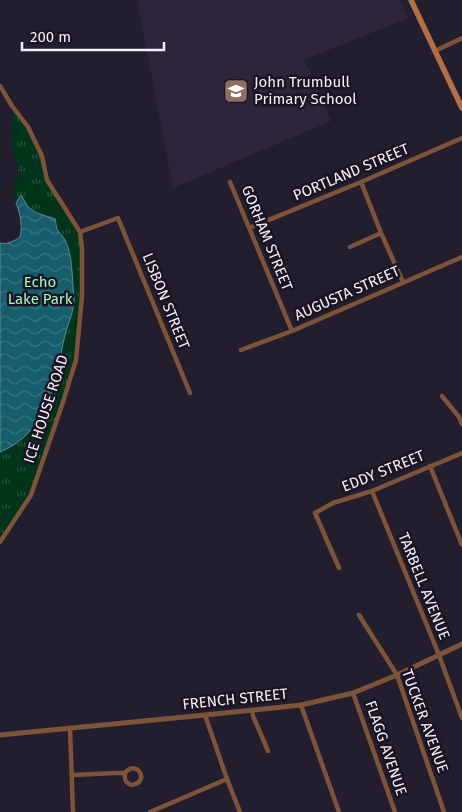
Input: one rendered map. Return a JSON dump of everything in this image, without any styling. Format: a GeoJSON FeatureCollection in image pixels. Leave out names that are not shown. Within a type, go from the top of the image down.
{"type":"FeatureCollection","features":[{"type":"Feature","properties":{"kind":"main road"},"geometry":{"type":"LineString","coordinates":[[411,0],[460,99],[462,108]]}},
{"type":"Feature","properties":{"kind":"street"},"geometry":{"type":"LineString","coordinates":[[435,51],[462,38]]}},
{"type":"Feature","properties":{"kind":"street","name":"ICE HOUSE ROAD"},"geometry":{"type":"LineString","coordinates":[[0,86],[28,127],[42,156],[47,180],[80,232],[82,248],[82,296],[76,360],[31,495],[0,542]]}},
{"type":"Feature","properties":{"kind":"street","name":"PORTLAND STREET"},"geometry":{"type":"LineString","coordinates":[[249,228],[462,138]]}},
{"type":"Feature","properties":{"kind":"street","name":"GORHAM STREET"},"geometry":{"type":"LineString","coordinates":[[230,182],[292,331]]}},
{"type":"Feature","properties":{"kind":"street"},"geometry":{"type":"LineString","coordinates":[[361,182],[403,282]]}},
{"type":"Feature","properties":{"kind":"street","name":"LISBON STREET"},"geometry":{"type":"LineString","coordinates":[[80,232],[118,218],[190,393]]}},
{"type":"Feature","properties":{"kind":"street"},"geometry":{"type":"LineString","coordinates":[[350,246],[381,233]]}},
{"type":"Feature","properties":{"kind":"street","name":"AUGUSTA STREET"},"geometry":{"type":"LineString","coordinates":[[241,350],[292,331],[462,257]]}},
{"type":"Feature","properties":{"kind":"street"},"geometry":{"type":"LineString","coordinates":[[442,396],[459,417],[462,424]]}},
{"type":"Feature","properties":{"kind":"street","name":"EDDY STREET"},"geometry":{"type":"LineString","coordinates":[[339,568],[315,514],[333,503],[372,491],[462,453]]}},
{"type":"Feature","properties":{"kind":"street"},"geometry":{"type":"LineString","coordinates":[[430,466],[462,545]]}},
{"type":"Feature","properties":{"kind":"street","name":"TARBELL AVENUE"},"geometry":{"type":"LineString","coordinates":[[372,491],[439,655],[462,718]]}},
{"type":"Feature","properties":{"kind":"street","name":"TUCKER AVENUE"},"geometry":{"type":"LineString","coordinates":[[359,616],[397,675],[444,812]]}},
{"type":"Feature","properties":{"kind":"street","name":"FRENCH STREET"},"geometry":{"type":"LineString","coordinates":[[0,735],[301,705],[353,693],[397,675],[462,644]]}},
{"type":"Feature","properties":{"kind":"street","name":"FLAGG AVENUE"},"geometry":{"type":"LineString","coordinates":[[353,693],[395,812]]}},
{"type":"Feature","properties":{"kind":"street"},"geometry":{"type":"LineString","coordinates":[[301,705],[339,812]]}},
{"type":"Feature","properties":{"kind":"street"},"geometry":{"type":"LineString","coordinates":[[252,710],[268,751]]}},
{"type":"Feature","properties":{"kind":"street"},"geometry":{"type":"LineString","coordinates":[[205,716],[240,812]]}},
{"type":"Feature","properties":{"kind":"street"},"geometry":{"type":"LineString","coordinates":[[70,728],[73,812]]}},
{"type":"Feature","properties":{"kind":"street"},"geometry":{"type":"LineString","coordinates":[[72,775],[125,774]]}},
{"type":"Feature","properties":{"kind":"street"},"geometry":{"type":"LineString","coordinates":[[150,812],[227,779]]}},
{"type":"Feature","properties":{"kind":"shaded area","name":"John Trumbull Primary School"},"geometry":{"type":"Polygon","coordinates":[[[137,0],[400,0],[408,18],[304,60],[331,121],[173,188],[137,0]]]}},
{"type":"Feature","properties":{"kind":"green space","name":"Echo Lake Park"},"geometry":{"type":"Polygon","coordinates":[[[12,106],[28,127],[42,156],[47,180],[80,232],[82,296],[76,360],[31,495],[0,542],[0,243],[8,243],[20,237],[23,206],[13,192],[18,176],[18,166],[12,148],[12,106]]]}},
{"type":"Feature","properties":{"kind":"water"},"geometry":{"type":"Polygon","coordinates":[[[21,195],[28,207],[37,213],[55,219],[57,229],[65,240],[69,253],[74,302],[58,369],[47,403],[29,432],[16,443],[0,452],[0,243],[8,243],[20,237],[21,220],[16,203],[21,195]]]}},
{"type":"Feature","properties":{"kind":"place","name":"John Trumbull Primary School"},"geometry":{"type":"Point","coordinates":[236,91]}}]}
